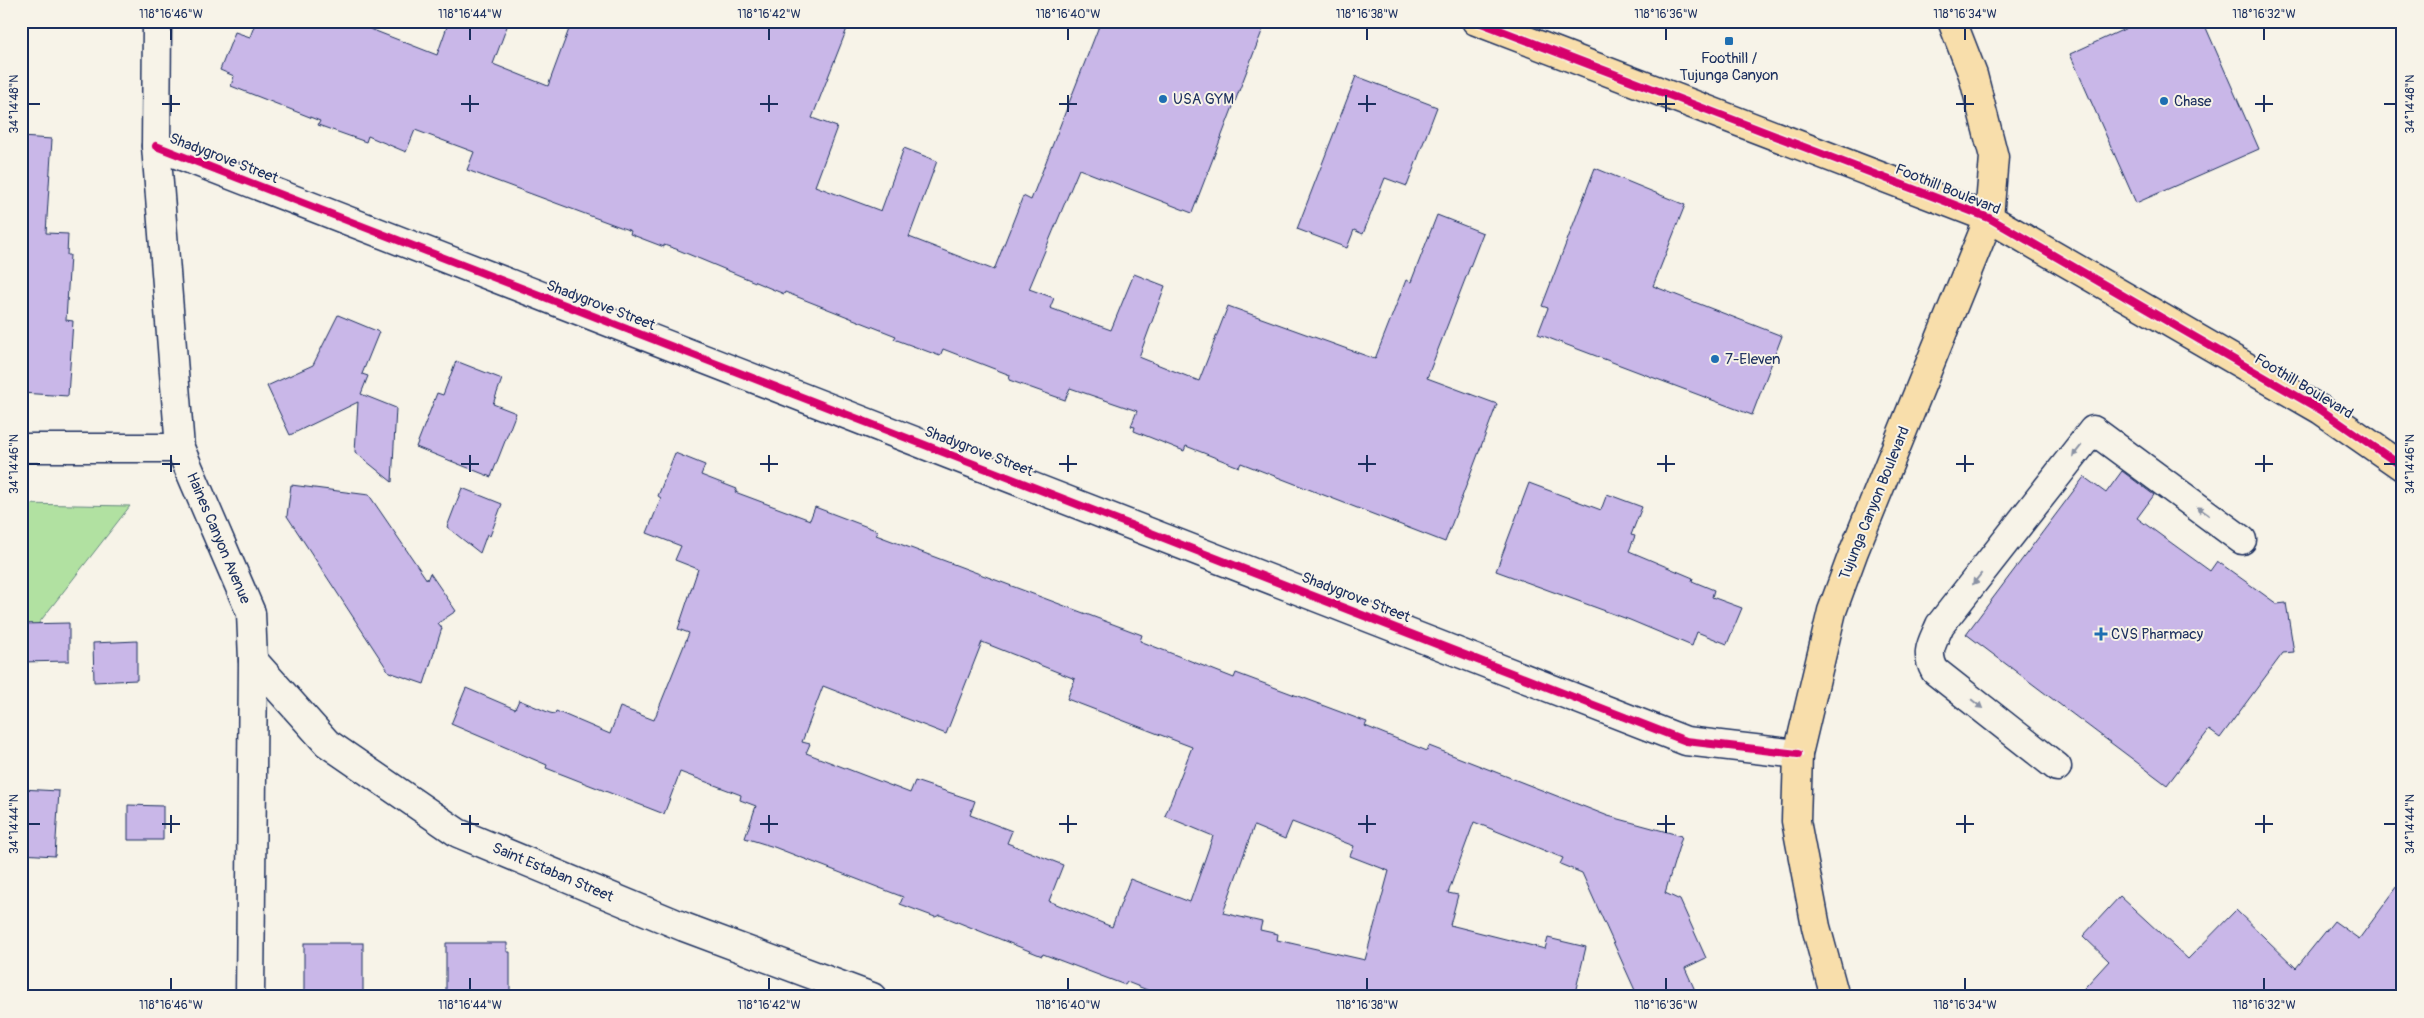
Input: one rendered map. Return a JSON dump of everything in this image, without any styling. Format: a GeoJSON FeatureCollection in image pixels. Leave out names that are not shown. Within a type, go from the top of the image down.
{"type":"FeatureCollection","features":[{"type":"Feature","properties":{"kind":"main road","name":"Foothill Boulevard"},"geometry":{"type":"LineString","coordinates":[[1476,21],[1989,218],[2321,410],[2403,466]]}},
{"type":"Feature","properties":{"kind":"main road","name":"Tujunga Canyon Boulevard"},"geometry":{"type":"LineString","coordinates":[[1835,997],[1816,927],[1796,821],[1798,754],[1832,611],[1854,551],[1989,218],[1994,157],[1964,47],[1952,21]]}},
{"type":"Feature","properties":{"kind":"street","name":"Haines Canyon Avenue"},"geometry":{"type":"LineString","coordinates":[[157,21],[156,146],[180,448],[250,613],[253,660],[250,997]]}},
{"type":"Feature","properties":{"kind":"street","name":"Shadygrove Street"},"geometry":{"type":"LineString","coordinates":[[156,146],[1686,740],[1798,754]]}},
{"type":"Feature","properties":{"kind":"street"},"geometry":{"type":"LineString","coordinates":[[2057,767],[1935,671],[1929,661],[1929,650],[1940,624],[2093,430],[2242,540]]}},
{"type":"Feature","properties":{"kind":"street"},"geometry":{"type":"LineString","coordinates":[[21,448],[180,448]]}},
{"type":"Feature","properties":{"kind":"street","name":"Saint Estaban Street"},"geometry":{"type":"LineString","coordinates":[[253,660],[327,742],[458,833],[684,927],[872,997]]}},
{"type":"Feature","properties":{"kind":"green space"},"geometry":{"type":"Polygon","coordinates":[[[21,504],[130,506],[21,646],[21,504]]]}},
{"type":"Feature","properties":{"kind":"building"},"geometry":{"type":"Polygon","coordinates":[[[256,21],[350,21],[437,55],[449,21],[509,21],[493,64],[548,86],[572,21],[850,21],[812,118],[837,127],[815,186],[881,211],[904,148],[937,161],[909,237],[994,270],[1023,196],[1031,200],[1101,21],[1266,21],[1192,213],[1079,169],[1029,289],[1054,298],[1050,308],[1111,330],[1134,274],[1165,286],[1139,357],[1199,381],[1228,306],[1375,359],[1406,280],[1411,282],[1437,215],[1483,233],[1427,378],[1497,404],[1445,542],[1241,463],[1239,467],[1186,446],[1184,451],[1134,431],[1135,427],[1131,426],[1137,411],[1070,388],[1065,400],[1009,380],[1010,375],[943,349],[940,356],[894,339],[896,336],[785,292],[784,294],[676,249],[664,245],[664,247],[630,234],[631,231],[467,170],[474,152],[415,130],[406,152],[368,136],[366,142],[318,125],[320,121],[231,86],[234,76],[220,70],[235,32],[250,37],[256,21]]]}},
{"type":"Feature","properties":{"kind":"building","name":"Chase"},"geometry":{"type":"Polygon","coordinates":[[[2142,21],[2203,21],[2259,149],[2136,203],[2070,54],[2142,21]]]}},
{"type":"Feature","properties":{"kind":"building"},"geometry":{"type":"Polygon","coordinates":[[[1356,76],[1437,107],[1407,186],[1385,178],[1363,234],[1354,230],[1347,248],[1297,229],[1356,76]]]}},
{"type":"Feature","properties":{"kind":"building"},"geometry":{"type":"Polygon","coordinates":[[[21,137],[52,139],[46,233],[68,234],[67,255],[70,255],[66,320],[73,321],[68,396],[21,393],[21,137]]]}},
{"type":"Feature","properties":{"kind":"building"},"geometry":{"type":"Polygon","coordinates":[[[1595,168],[1685,205],[1653,286],[1782,336],[1752,415],[1538,334],[1548,308],[1542,306],[1595,168]]]}},
{"type":"Feature","properties":{"kind":"building"},"geometry":{"type":"Polygon","coordinates":[[[338,315],[379,332],[362,374],[368,376],[361,394],[396,408],[392,482],[355,452],[358,402],[290,435],[267,386],[313,365],[338,315]]]}},
{"type":"Feature","properties":{"kind":"building"},"geometry":{"type":"Polygon","coordinates":[[[456,361],[502,379],[493,404],[516,413],[491,477],[416,447],[437,393],[443,395],[456,361]]]}},
{"type":"Feature","properties":{"kind":"building"},"geometry":{"type":"Polygon","coordinates":[[[675,453],[705,465],[701,475],[737,489],[735,492],[810,520],[815,507],[878,531],[876,535],[1142,635],[1140,641],[1234,678],[1236,673],[1367,722],[1365,726],[1427,751],[1429,746],[1608,816],[1682,836],[1665,893],[1680,900],[1706,958],[1685,968],[1698,997],[1638,997],[1582,873],[1560,864],[1563,858],[1474,822],[1448,893],[1458,895],[1450,925],[1545,949],[1548,938],[1586,947],[1574,997],[1458,997],[1429,989],[1427,997],[1165,997],[1127,982],[1125,985],[1043,954],[1042,956],[940,915],[935,917],[900,904],[903,897],[774,847],[745,838],[756,806],[740,800],[741,795],[680,772],[664,814],[546,768],[547,765],[451,724],[466,688],[515,709],[519,700],[550,713],[555,714],[556,711],[610,734],[620,707],[654,720],[689,633],[678,629],[698,569],[675,560],[681,546],[647,533],[661,498],[658,496],[675,453]],[[982,642],[946,734],[823,686],[802,742],[810,744],[806,753],[910,793],[915,781],[975,801],[970,815],[1012,831],[1007,843],[1063,865],[1049,901],[1112,927],[1130,879],[1190,902],[1213,836],[1165,816],[1192,747],[1067,699],[1075,679],[982,642]],[[1292,822],[1285,839],[1254,826],[1223,913],[1262,922],[1260,930],[1278,934],[1277,940],[1365,960],[1389,871],[1350,856],[1354,846],[1292,822]]]}},
{"type":"Feature","properties":{"kind":"building","name":"CVS Pharmacy"},"geometry":{"type":"Polygon","coordinates":[[[2122,471],[2154,495],[2137,518],[2210,571],[2217,561],[2277,604],[2286,603],[2294,652],[2283,653],[2220,738],[2209,730],[2167,785],[1966,634],[2084,477],[2106,493],[2122,471]]]}},
{"type":"Feature","properties":{"kind":"building"},"geometry":{"type":"Polygon","coordinates":[[[1529,483],[1601,510],[1607,494],[1642,507],[1631,535],[1635,536],[1629,551],[1693,578],[1692,581],[1714,590],[1712,597],[1742,608],[1727,644],[1697,632],[1692,646],[1630,620],[1496,571],[1529,483]]]}},
{"type":"Feature","properties":{"kind":"building"},"geometry":{"type":"Polygon","coordinates":[[[291,485],[369,495],[427,580],[430,573],[456,611],[438,623],[442,628],[424,684],[389,672],[287,516],[291,485]]]}},
{"type":"Feature","properties":{"kind":"building"},"geometry":{"type":"Polygon","coordinates":[[[462,488],[502,504],[490,536],[487,534],[480,553],[447,527],[462,488]]]}},
{"type":"Feature","properties":{"kind":"building"},"geometry":{"type":"Polygon","coordinates":[[[69,623],[69,661],[21,662],[21,624],[69,623]]]}},
{"type":"Feature","properties":{"kind":"building"},"geometry":{"type":"Polygon","coordinates":[[[137,641],[137,680],[94,682],[93,643],[137,641]]]}},
{"type":"Feature","properties":{"kind":"building"},"geometry":{"type":"Polygon","coordinates":[[[21,789],[59,791],[55,856],[21,854],[21,789]]]}},
{"type":"Feature","properties":{"kind":"building"},"geometry":{"type":"Polygon","coordinates":[[[128,805],[163,806],[163,840],[128,840],[128,805]]]}},
{"type":"Feature","properties":{"kind":"building"},"geometry":{"type":"Polygon","coordinates":[[[2403,879],[2403,997],[2076,997],[2109,961],[2083,936],[2120,896],[2188,959],[2236,910],[2296,968],[2334,921],[2359,939],[2403,879]]]}},
{"type":"Feature","properties":{"kind":"building"},"geometry":{"type":"Polygon","coordinates":[[[304,943],[363,943],[363,997],[304,997],[304,943]]]}},
{"type":"Feature","properties":{"kind":"building"},"geometry":{"type":"Polygon","coordinates":[[[446,943],[507,943],[507,952],[510,952],[510,997],[446,997],[446,943]]]}},
{"type":"Feature","properties":{"kind":"cycle path"},"geometry":{"type":"LineString","coordinates":[[1476,21],[1989,218],[2321,410],[2403,467]]}},
{"type":"Feature","properties":{"kind":"cycle path"},"geometry":{"type":"LineString","coordinates":[[156,146],[1686,741],[1798,754]]}},
{"type":"Feature","properties":{"kind":"place","name":"Foothill / Tujunga Canyon"},"geometry":{"type":"Point","coordinates":[1729,41]}},
{"type":"Feature","properties":{"kind":"place","name":"USA GYM"},"geometry":{"type":"Point","coordinates":[1163,99]}},
{"type":"Feature","properties":{"kind":"place","name":"Chase"},"geometry":{"type":"Point","coordinates":[2164,101]}},
{"type":"Feature","properties":{"kind":"place","name":"7-Eleven"},"geometry":{"type":"Point","coordinates":[1715,359]}},
{"type":"Feature","properties":{"kind":"place","name":"CVS Pharmacy"},"geometry":{"type":"Point","coordinates":[2101,634]}}]}
